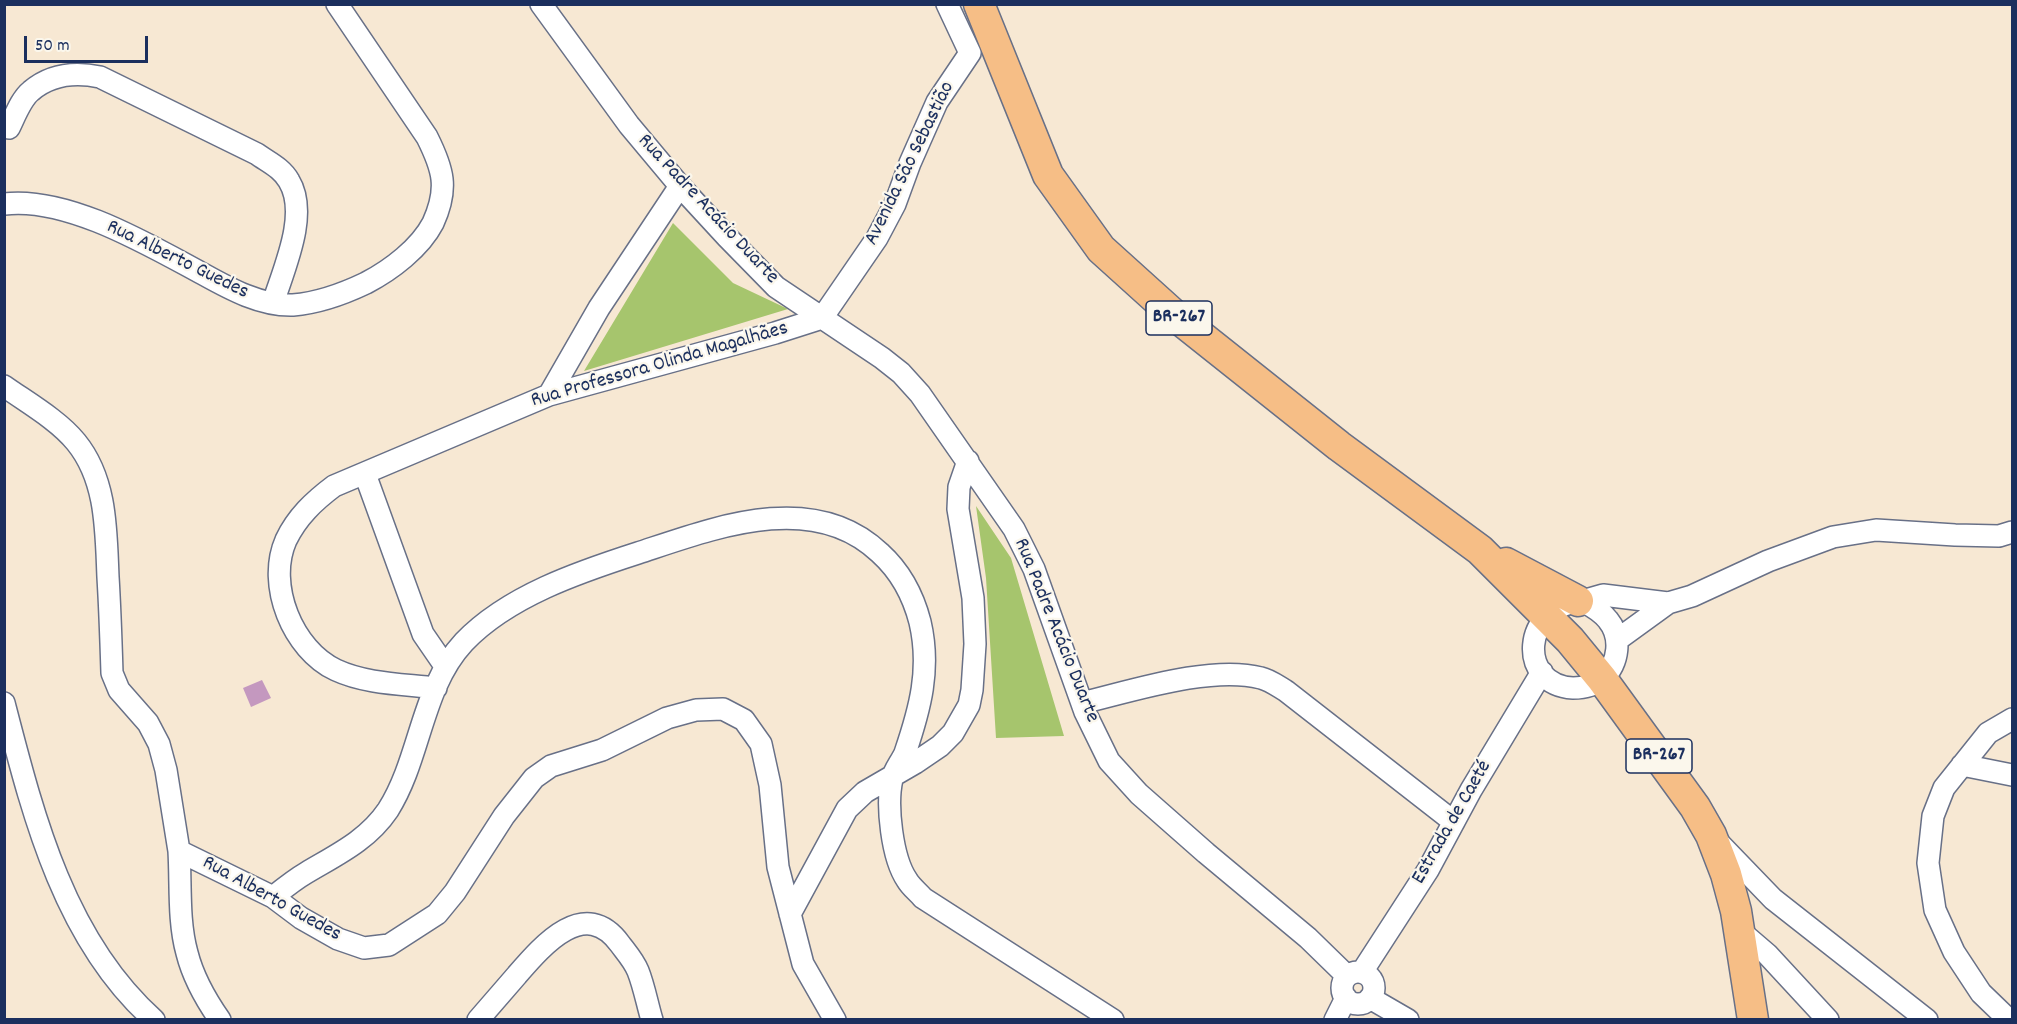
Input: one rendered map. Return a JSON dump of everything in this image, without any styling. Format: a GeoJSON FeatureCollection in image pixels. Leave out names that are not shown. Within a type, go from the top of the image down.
{"type":"FeatureCollection","features":[{"type":"Feature","properties":{"kind":"highway","name":"BR-267"},"geometry":{"type":"LineString","coordinates":[[979,4],[981,46],[1048,175],[1101,249],[1173,314],[1339,446],[1480,550],[1547,615],[1602,679],[1695,807],[1712,835],[1736,911],[1753,1020]]}},
{"type":"Feature","properties":{"kind":"highway"},"geometry":{"type":"LineString","coordinates":[[1480,550],[1580,601]]}},
{"type":"Feature","properties":{"kind":"street","name":"Rua Alberto Guedes"},"geometry":{"type":"LineString","coordinates":[[4,204],[16,202],[38,204],[72,212],[120,232],[229,288],[273,303],[292,305],[322,300],[349,291],[372,279],[413,249],[428,233],[438,212],[443,192],[443,176],[427,137],[337,4]]}},
{"type":"Feature","properties":{"kind":"street","name":"Rua Padre Acácio Duarte"},"geometry":{"type":"LineString","coordinates":[[541,4],[629,125],[680,186],[776,287],[901,373],[926,402],[1014,529],[1034,569],[1082,704],[1109,761],[1139,794],[1308,938],[1352,982]]}},
{"type":"Feature","properties":{"kind":"street"},"geometry":{"type":"LineString","coordinates":[[947,4],[981,46]]}},
{"type":"Feature","properties":{"kind":"street","name":"Avenida São Sebastião"},"geometry":{"type":"LineString","coordinates":[[822,318],[877,238],[895,204],[937,102],[981,46]]}},
{"type":"Feature","properties":{"kind":"street"},"geometry":{"type":"LineString","coordinates":[[9,128],[22,102],[31,91],[64,75],[83,74],[100,77],[278,167],[289,180],[296,196],[298,211],[293,238],[273,303]]}},
{"type":"Feature","properties":{"kind":"street"},"geometry":{"type":"LineString","coordinates":[[549,395],[599,308],[680,186]]}},
{"type":"Feature","properties":{"kind":"street","name":"Rua Professora Olinda Magalhães"},"geometry":{"type":"LineString","coordinates":[[435,688],[352,676],[335,670],[305,646],[289,617],[280,581],[280,564],[285,542],[303,513],[319,497],[334,486],[549,395],[822,318]]}},
{"type":"Feature","properties":{"kind":"street","name":"Rua Alberto Guedes"},"geometry":{"type":"LineString","coordinates":[[4,386],[59,426],[75,441],[85,454],[95,475],[105,509],[112,673],[119,690],[148,723],[159,744],[166,770],[179,850],[273,897],[301,918],[338,939],[364,948],[389,945],[437,914],[455,892],[504,816],[534,778],[551,766],[602,750],[667,718],[696,710],[723,709],[744,720],[761,744],[770,785],[778,867],[803,964],[835,1020]]}},
{"type":"Feature","properties":{"kind":"street"},"geometry":{"type":"LineString","coordinates":[[790,914],[847,809],[866,792],[940,746],[953,733],[969,705],[975,644],[973,598],[958,509],[959,487],[968,461]]}},
{"type":"Feature","properties":{"kind":"street"},"geometry":{"type":"LineString","coordinates":[[365,474],[423,634],[446,666]]}},
{"type":"Feature","properties":{"kind":"street"},"geometry":{"type":"LineString","coordinates":[[273,897],[304,874],[346,851],[368,834],[386,812],[398,792],[435,688],[446,666],[465,641],[509,607],[548,586],[591,568],[735,524],[791,518],[829,525],[864,538],[893,565],[902,578],[919,620],[924,646],[924,691],[903,756],[892,776],[888,811],[900,866],[907,880],[923,898],[1113,1020]]}},
{"type":"Feature","properties":{"kind":"street"},"geometry":{"type":"LineString","coordinates":[[1617,640],[1668,603],[1692,596],[1768,561],[1833,537],[1876,530],[1999,536],[2013,532]]}},
{"type":"Feature","properties":{"kind":"street"},"geometry":{"type":"LineString","coordinates":[[1580,601],[1599,610],[1608,619],[1617,640],[1615,661],[1602,679],[1585,687],[1575,688],[1557,684],[1542,672],[1536,662],[1533,649],[1534,637],[1539,625],[1547,615],[1566,603],[1602,595],[1668,603]]}},
{"type":"Feature","properties":{"kind":"street","name":"Estrada de Caeté"},"geometry":{"type":"LineString","coordinates":[[1335,1020],[1352,982],[1428,870],[1471,790],[1542,672]]}},
{"type":"Feature","properties":{"kind":"street"},"geometry":{"type":"LineString","coordinates":[[1082,704],[1189,679],[1244,675],[1264,679],[1286,691],[1454,822]]}},
{"type":"Feature","properties":{"kind":"street"},"geometry":{"type":"LineString","coordinates":[[4,703],[42,836],[65,892],[95,952],[123,989],[154,1020]]}},
{"type":"Feature","properties":{"kind":"street"},"geometry":{"type":"LineString","coordinates":[[2009,1020],[1981,993],[1954,952],[1935,910],[1928,863],[1933,816],[1944,788],[1988,733],[2013,719]]}},
{"type":"Feature","properties":{"kind":"street"},"geometry":{"type":"LineString","coordinates":[[1962,765],[2013,775]]}},
{"type":"Feature","properties":{"kind":"street"},"geometry":{"type":"LineString","coordinates":[[1712,835],[1773,899],[1927,1020]]}},
{"type":"Feature","properties":{"kind":"street"},"geometry":{"type":"LineString","coordinates":[[179,850],[182,913],[187,953],[206,1000],[220,1020]]}},
{"type":"Feature","properties":{"kind":"street"},"geometry":{"type":"LineString","coordinates":[[478,1020],[535,954],[555,936],[584,923],[605,929],[614,935],[624,949],[637,969],[652,1020]]}},
{"type":"Feature","properties":{"kind":"street"},"geometry":{"type":"LineString","coordinates":[[1739,930],[1767,954],[1828,1020]]}},
{"type":"Feature","properties":{"kind":"street"},"geometry":{"type":"LineString","coordinates":[[1352,982],[1358,1004],[1370,998],[1408,1020]]}},
{"type":"Feature","properties":{"kind":"green space"},"geometry":{"type":"Polygon","coordinates":[[[673,223],[733,283],[788,309],[584,371],[673,223]]]}},
{"type":"Feature","properties":{"kind":"green space"},"geometry":{"type":"Polygon","coordinates":[[[976,506],[1011,558],[1064,736],[996,738],[986,578],[976,506]]]}},
{"type":"Feature","properties":{"kind":"building"},"geometry":{"type":"Polygon","coordinates":[[[262,680],[271,698],[251,707],[243,688],[262,680]]]}}]}
